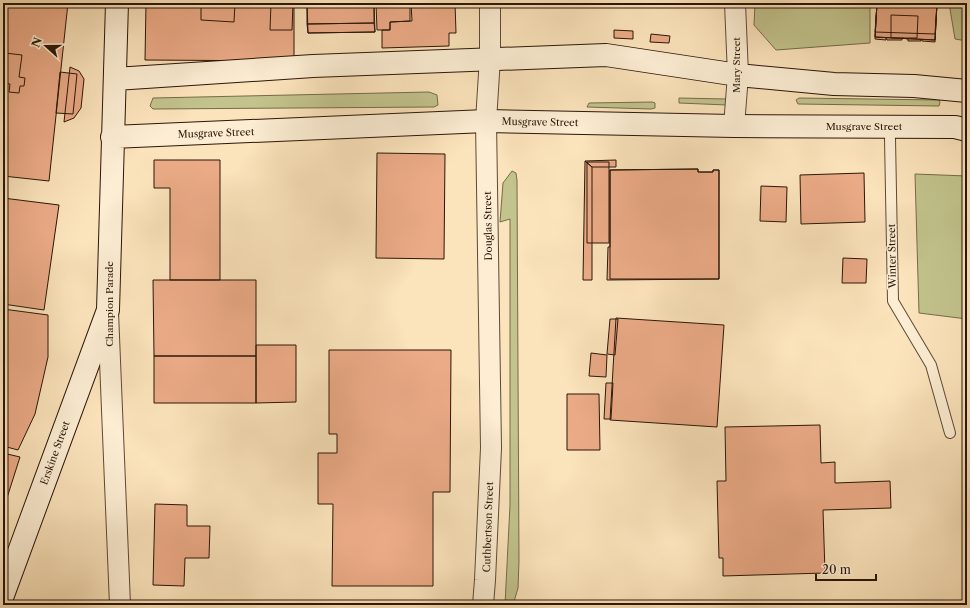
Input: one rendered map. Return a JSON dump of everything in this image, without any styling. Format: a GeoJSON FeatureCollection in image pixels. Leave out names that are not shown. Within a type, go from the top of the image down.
{"type":"FeatureCollection","features":[{"type":"Feature","properties":{"kind":"street","name":"Champion Parade"},"geometry":{"type":"LineString","coordinates":[[117,3],[108,310],[120,605]]}},
{"type":"Feature","properties":{"kind":"street","name":"Douglas Street"},"geometry":{"type":"LineString","coordinates":[[490,3],[490,58],[486,121],[491,448]]}},
{"type":"Feature","properties":{"kind":"street","name":"Mary Street"},"geometry":{"type":"LineString","coordinates":[[734,126],[738,75],[735,3]]}},
{"type":"Feature","properties":{"kind":"street"},"geometry":{"type":"LineString","coordinates":[[115,80],[313,66],[422,63],[490,58],[606,55],[738,75],[834,84],[914,86],[967,91]]}},
{"type":"Feature","properties":{"kind":"street","name":"Musgrave Street"},"geometry":{"type":"LineString","coordinates":[[112,137],[486,121],[734,126],[955,127],[967,130]]}},
{"type":"Feature","properties":{"kind":"street","name":"Erskine Street"},"geometry":{"type":"LineString","coordinates":[[3,595],[108,310]]}},
{"type":"Feature","properties":{"kind":"street","name":"Cuthbertson Street"},"geometry":{"type":"LineString","coordinates":[[483,605],[486,580],[491,448]]}},
{"type":"Feature","properties":{"kind":"lane","name":"Winter Street"},"geometry":{"type":"LineString","coordinates":[[890,138],[893,301],[931,365],[950,434]]}},
{"type":"Feature","properties":{"kind":"green space"},"geometry":{"type":"Polygon","coordinates":[[[755,3],[870,3],[870,43],[776,50],[754,25],[755,3]]]}},
{"type":"Feature","properties":{"kind":"green space"},"geometry":{"type":"Polygon","coordinates":[[[949,3],[967,3],[967,41],[955,39],[949,3]]]}},
{"type":"Feature","properties":{"kind":"green space"},"geometry":{"type":"Polygon","coordinates":[[[429,92],[437,95],[438,105],[434,107],[153,109],[150,106],[153,98],[429,92]]]}},
{"type":"Feature","properties":{"kind":"green space"},"geometry":{"type":"Polygon","coordinates":[[[679,98],[727,99],[727,105],[679,103],[679,98]]]}},
{"type":"Feature","properties":{"kind":"green space"},"geometry":{"type":"Polygon","coordinates":[[[799,98],[939,100],[940,102],[939,106],[798,104],[796,100],[799,98]]]}},
{"type":"Feature","properties":{"kind":"green space"},"geometry":{"type":"Polygon","coordinates":[[[589,103],[655,103],[655,108],[651,109],[587,107],[589,103]]]}},
{"type":"Feature","properties":{"kind":"green space"},"geometry":{"type":"Polygon","coordinates":[[[512,171],[516,173],[517,180],[519,561],[518,588],[513,605],[505,605],[510,505],[510,219],[500,222],[503,183],[512,171]]]}},
{"type":"Feature","properties":{"kind":"green space"},"geometry":{"type":"Polygon","coordinates":[[[915,174],[967,176],[967,319],[919,313],[915,174]]]}},
{"type":"Feature","properties":{"kind":"building"},"geometry":{"type":"Polygon","coordinates":[[[3,3],[68,3],[49,181],[3,176],[3,3]]]}},
{"type":"Feature","properties":{"kind":"building"},"geometry":{"type":"Polygon","coordinates":[[[146,3],[294,3],[294,61],[145,60],[146,3]]]}},
{"type":"Feature","properties":{"kind":"building"},"geometry":{"type":"Polygon","coordinates":[[[201,3],[235,3],[234,22],[201,20],[201,3]]]}},
{"type":"Feature","properties":{"kind":"building"},"geometry":{"type":"Polygon","coordinates":[[[271,3],[293,3],[292,30],[270,30],[271,3]]]}},
{"type":"Feature","properties":{"kind":"building"},"geometry":{"type":"Polygon","coordinates":[[[307,3],[374,3],[374,23],[307,24],[307,3]]]}},
{"type":"Feature","properties":{"kind":"building"},"geometry":{"type":"Polygon","coordinates":[[[307,3],[374,3],[375,32],[308,33],[307,3]]]}},
{"type":"Feature","properties":{"kind":"building"},"geometry":{"type":"Polygon","coordinates":[[[376,3],[410,3],[410,21],[390,22],[390,30],[377,30],[376,3]]]}},
{"type":"Feature","properties":{"kind":"building"},"geometry":{"type":"Polygon","coordinates":[[[411,3],[455,3],[456,33],[449,33],[449,46],[382,48],[382,30],[390,30],[390,22],[412,21],[411,3]]]}},
{"type":"Feature","properties":{"kind":"building"},"geometry":{"type":"Polygon","coordinates":[[[877,3],[937,3],[935,42],[922,41],[921,39],[921,41],[908,41],[908,39],[902,38],[902,40],[887,40],[886,37],[886,40],[875,39],[877,3]]]}},
{"type":"Feature","properties":{"kind":"building"},"geometry":{"type":"Polygon","coordinates":[[[877,3],[937,3],[935,40],[875,37],[877,3]]]}},
{"type":"Feature","properties":{"kind":"building"},"geometry":{"type":"Polygon","coordinates":[[[877,3],[937,3],[935,40],[875,37],[877,3]]]}},
{"type":"Feature","properties":{"kind":"building"},"geometry":{"type":"Polygon","coordinates":[[[877,3],[937,3],[935,34],[875,32],[877,3]]]}},
{"type":"Feature","properties":{"kind":"building"},"geometry":{"type":"Polygon","coordinates":[[[891,15],[918,16],[917,38],[891,38],[891,15]]]}},
{"type":"Feature","properties":{"kind":"building"},"geometry":{"type":"Polygon","coordinates":[[[374,23],[375,32],[308,33],[307,24],[374,23]]]}},
{"type":"Feature","properties":{"kind":"building"},"geometry":{"type":"Polygon","coordinates":[[[614,30],[633,31],[633,39],[614,38],[614,30]]]}},
{"type":"Feature","properties":{"kind":"building"},"geometry":{"type":"Polygon","coordinates":[[[651,34],[670,36],[669,43],[650,42],[651,34]]]}},
{"type":"Feature","properties":{"kind":"building"},"geometry":{"type":"Polygon","coordinates":[[[5,53],[22,55],[19,77],[25,78],[24,86],[20,86],[19,93],[9,92],[10,84],[3,83],[5,53]]]}},
{"type":"Feature","properties":{"kind":"building"},"geometry":{"type":"Polygon","coordinates":[[[70,67],[79,71],[84,79],[81,108],[74,118],[64,122],[70,67]]]}},
{"type":"Feature","properties":{"kind":"building"},"geometry":{"type":"Polygon","coordinates":[[[60,72],[77,74],[73,114],[56,113],[60,72]]]}},
{"type":"Feature","properties":{"kind":"building"},"geometry":{"type":"Polygon","coordinates":[[[377,153],[445,154],[444,259],[376,258],[377,153]]]}},
{"type":"Feature","properties":{"kind":"building"},"geometry":{"type":"Polygon","coordinates":[[[154,160],[220,160],[220,280],[170,280],[170,188],[154,188],[154,160]]]}},
{"type":"Feature","properties":{"kind":"building"},"geometry":{"type":"Polygon","coordinates":[[[616,160],[616,167],[592,167],[585,161],[616,160]]]}},
{"type":"Feature","properties":{"kind":"building"},"geometry":{"type":"Polygon","coordinates":[[[585,161],[592,167],[592,280],[583,280],[585,161]]]}},
{"type":"Feature","properties":{"kind":"building"},"geometry":{"type":"Polygon","coordinates":[[[587,162],[609,162],[609,243],[587,243],[587,162]]]}},
{"type":"Feature","properties":{"kind":"building"},"geometry":{"type":"Polygon","coordinates":[[[698,169],[698,172],[713,172],[713,170],[719,170],[719,279],[610,279],[610,170],[698,169]]]}},
{"type":"Feature","properties":{"kind":"building"},"geometry":{"type":"Polygon","coordinates":[[[698,169],[698,172],[713,172],[713,170],[719,170],[719,279],[607,280],[608,247],[610,247],[610,170],[698,169]]]}},
{"type":"Feature","properties":{"kind":"building"},"geometry":{"type":"Polygon","coordinates":[[[864,173],[865,222],[801,224],[800,175],[864,173]]]}},
{"type":"Feature","properties":{"kind":"building"},"geometry":{"type":"Polygon","coordinates":[[[761,186],[787,187],[786,222],[760,221],[761,186]]]}},
{"type":"Feature","properties":{"kind":"building"},"geometry":{"type":"Polygon","coordinates":[[[3,198],[59,205],[44,310],[3,304],[3,198]]]}},
{"type":"Feature","properties":{"kind":"building"},"geometry":{"type":"Polygon","coordinates":[[[843,258],[867,259],[866,283],[842,283],[843,258]]]}},
{"type":"Feature","properties":{"kind":"building"},"geometry":{"type":"Polygon","coordinates":[[[153,280],[256,280],[256,356],[154,356],[153,280]]]}},
{"type":"Feature","properties":{"kind":"building"},"geometry":{"type":"Polygon","coordinates":[[[3,309],[48,315],[48,357],[35,414],[18,450],[3,446],[3,309]]]}},
{"type":"Feature","properties":{"kind":"building"},"geometry":{"type":"Polygon","coordinates":[[[616,318],[724,325],[717,427],[610,420],[616,318]]]}},
{"type":"Feature","properties":{"kind":"building"},"geometry":{"type":"Polygon","coordinates":[[[610,319],[618,319],[615,355],[607,354],[610,319]]]}},
{"type":"Feature","properties":{"kind":"building"},"geometry":{"type":"Polygon","coordinates":[[[256,345],[296,345],[296,402],[256,403],[256,345]]]}},
{"type":"Feature","properties":{"kind":"building"},"geometry":{"type":"Polygon","coordinates":[[[329,350],[451,350],[450,492],[433,492],[433,586],[332,586],[333,504],[318,504],[318,453],[337,453],[337,434],[329,434],[329,350]]]}},
{"type":"Feature","properties":{"kind":"building"},"geometry":{"type":"Polygon","coordinates":[[[591,353],[607,355],[606,377],[589,376],[591,353]]]}},
{"type":"Feature","properties":{"kind":"building"},"geometry":{"type":"Polygon","coordinates":[[[154,356],[256,356],[256,403],[154,403],[154,356]]]}},
{"type":"Feature","properties":{"kind":"building"},"geometry":{"type":"Polygon","coordinates":[[[606,383],[613,383],[611,419],[604,419],[606,383]]]}},
{"type":"Feature","properties":{"kind":"building"},"geometry":{"type":"Polygon","coordinates":[[[567,394],[599,394],[600,450],[567,450],[567,394]]]}},
{"type":"Feature","properties":{"kind":"building"},"geometry":{"type":"Polygon","coordinates":[[[820,425],[821,463],[835,462],[835,483],[890,481],[891,508],[823,510],[825,573],[723,576],[723,558],[719,558],[717,481],[726,481],[725,427],[820,425]]]}},
{"type":"Feature","properties":{"kind":"building"},"geometry":{"type":"Polygon","coordinates":[[[3,453],[20,457],[6,501],[3,499],[3,453]]]}},
{"type":"Feature","properties":{"kind":"building"},"geometry":{"type":"Polygon","coordinates":[[[155,504],[187,505],[187,526],[210,526],[209,558],[185,558],[184,586],[153,585],[155,504]]]}}]}
